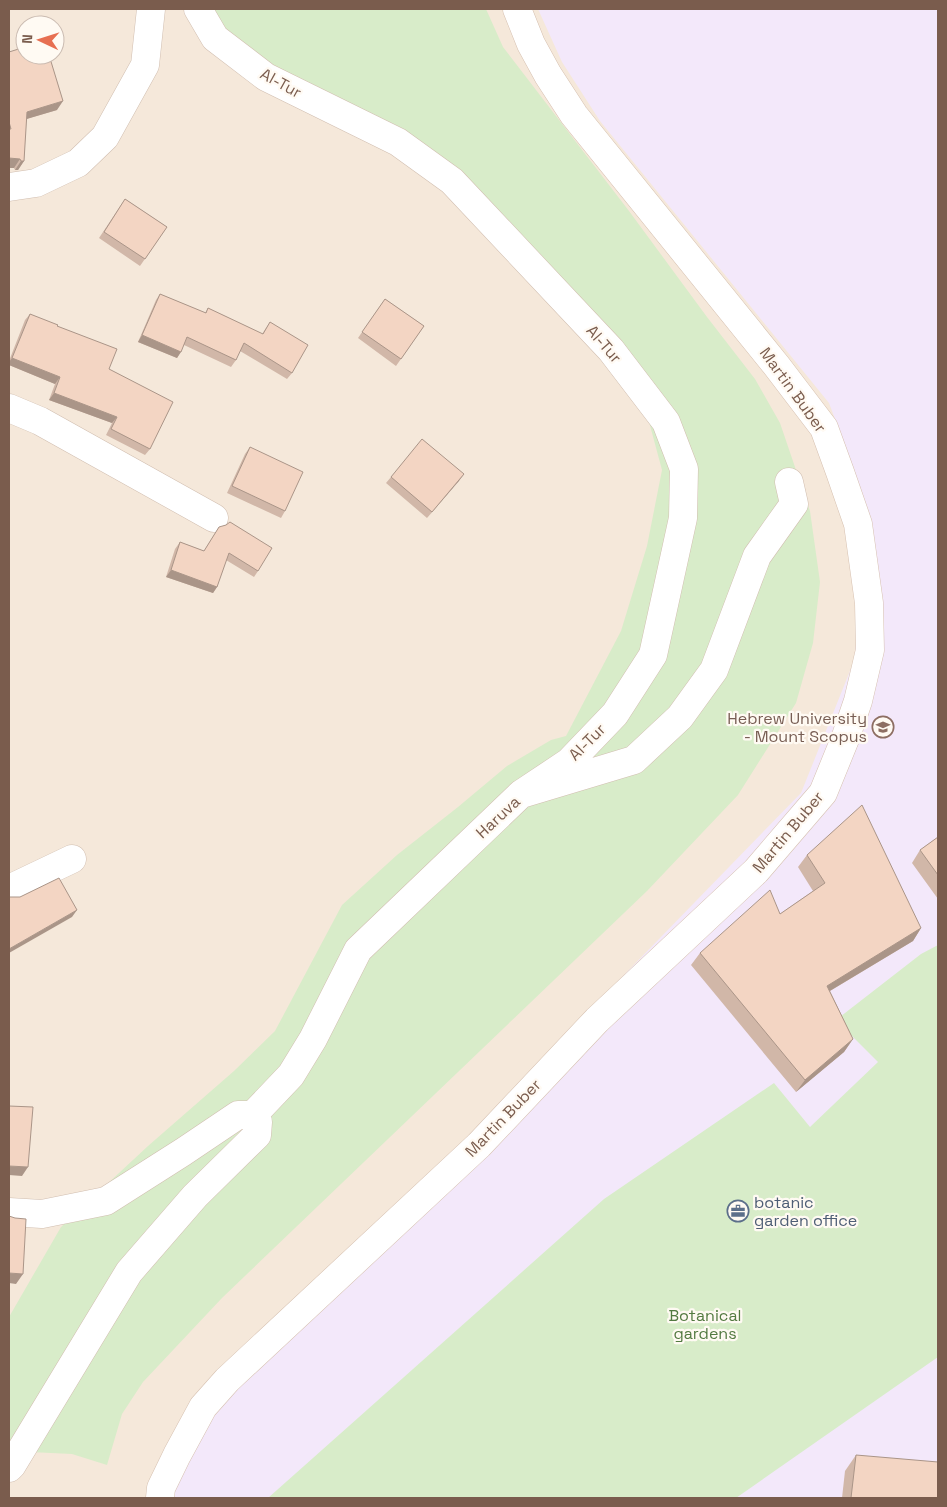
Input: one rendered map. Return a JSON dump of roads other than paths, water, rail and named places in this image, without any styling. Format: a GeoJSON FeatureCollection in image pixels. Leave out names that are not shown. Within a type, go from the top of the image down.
{"type":"FeatureCollection","features":[{"type":"Feature","properties":{"kind":"street"},"geometry":{"type":"LineString","coordinates":[[9,187],[36,183],[78,163],[105,137],[145,65],[151,9]]}},
{"type":"Feature","properties":{"kind":"street","name":"Al-Tur"},"geometry":{"type":"LineString","coordinates":[[198,9],[215,38],[266,77],[398,142],[452,181],[611,350],[666,422],[684,469],[683,518],[653,655],[615,714],[569,762],[521,794]]}},
{"type":"Feature","properties":{"kind":"street","name":"Martin Buber"},"geometry":{"type":"LineString","coordinates":[[160,1498],[161,1488],[203,1407],[227,1380],[479,1145],[597,1020],[756,871],[823,793],[858,701],[870,650],[869,604],[858,524],[824,428],[776,365],[574,115],[548,76],[531,44],[517,9]]}},
{"type":"Feature","properties":{"kind":"street"},"geometry":{"type":"LineString","coordinates":[[9,408],[40,420],[214,518]]}},
{"type":"Feature","properties":{"kind":"street","name":"Haruva"},"geometry":{"type":"LineString","coordinates":[[253,1115],[292,1075],[358,950],[521,794],[634,760],[680,717],[714,670],[757,556],[794,504],[789,482]]}},
{"type":"Feature","properties":{"kind":"street"},"geometry":{"type":"LineString","coordinates":[[9,888],[72,859]]}},
{"type":"Feature","properties":{"kind":"street"},"geometry":{"type":"LineString","coordinates":[[9,1212],[42,1214],[106,1201],[238,1115],[253,1115],[258,1122],[257,1136],[195,1196],[129,1272],[9,1468]]}},
{"type":"Feature","properties":{"kind":"place","name":"Hebrew University - Mount Scopus"},"geometry":{"type":"Point","coordinates":[883,727]}},
{"type":"Feature","properties":{"kind":"place","name":"botanic garden office"},"geometry":{"type":"Point","coordinates":[738,1211]}},
{"type":"Feature","properties":{"kind":"park label","name":"Botanical gardens"},"geometry":{"type":"Point","coordinates":[705,1324]}}]}
